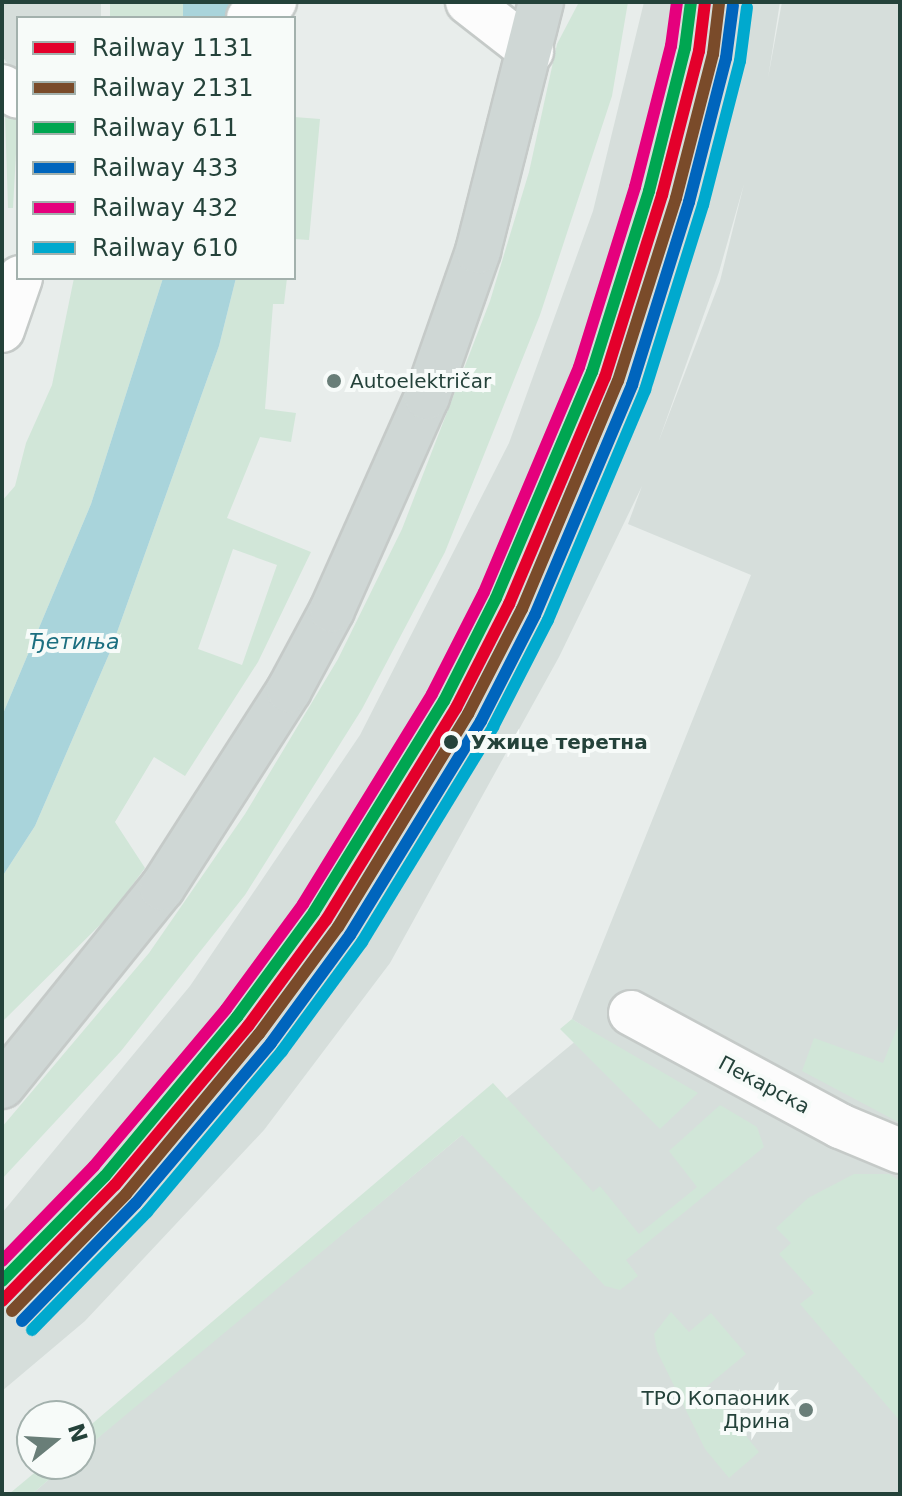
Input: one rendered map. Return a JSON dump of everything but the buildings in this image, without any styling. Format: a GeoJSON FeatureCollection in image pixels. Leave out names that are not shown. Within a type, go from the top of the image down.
{"type":"FeatureCollection","features":[{"type":"Feature","properties":{"kind":"main road"},"geometry":{"type":"LineString","coordinates":[[2,1086],[162,888],[289,690],[332,610],[427,397],[478,251],[541,2]]}},
{"type":"Feature","properties":{"kind":"street"},"geometry":{"type":"LineString","coordinates":[[252,16],[274,2]]}},
{"type":"Feature","properties":{"kind":"street"},"geometry":{"type":"LineString","coordinates":[[484,8],[531,51]]}},
{"type":"Feature","properties":{"kind":"street","name":"Пекарска"},"geometry":{"type":"LineString","coordinates":[[631,1013],[840,1126],[900,1151]]}},
{"type":"Feature","properties":{"kind":"shaded area"},"geometry":{"type":"Polygon","coordinates":[[[2,2],[101,2],[101,16],[16,16],[16,75],[2,56],[2,2]]]}},
{"type":"Feature","properties":{"kind":"shaded area"},"geometry":{"type":"Polygon","coordinates":[[[644,2],[780,2],[768,78],[782,2],[900,2],[900,1494],[32,1494],[48,1480],[96,1480],[96,1439],[589,1030],[572,1019],[751,575],[628,524],[642,486],[559,657],[390,963],[264,1130],[85,1321],[2,1391],[2,1213],[190,986],[360,735],[509,443],[593,211],[644,2]],[[744,184],[719,272],[658,443],[720,281],[744,184]]]}},
{"type":"Feature","properties":{"kind":"green space"},"geometry":{"type":"Polygon","coordinates":[[[110,2],[183,2],[183,16],[110,16],[110,2]]]}},
{"type":"Feature","properties":{"kind":"green space"},"geometry":{"type":"Polygon","coordinates":[[[579,2],[628,2],[612,96],[540,315],[445,552],[362,709],[245,895],[121,1051],[2,1179],[2,1127],[149,953],[245,814],[338,659],[402,529],[490,301],[529,172],[557,44],[579,2]]]}},
{"type":"Feature","properties":{"kind":"green space"},"geometry":{"type":"Polygon","coordinates":[[[5,114],[16,117],[13,208],[8,208],[5,114]]]}},
{"type":"Feature","properties":{"kind":"green space"},"geometry":{"type":"Polygon","coordinates":[[[296,117],[320,119],[309,240],[296,239],[296,117]]]}},
{"type":"Feature","properties":{"kind":"green space"},"geometry":{"type":"Polygon","coordinates":[[[74,280],[162,280],[91,504],[2,716],[2,501],[15,486],[26,443],[52,385],[74,280]]]}},
{"type":"Feature","properties":{"kind":"green space"},"geometry":{"type":"Polygon","coordinates":[[[236,280],[287,280],[284,304],[273,304],[265,409],[296,413],[291,442],[260,437],[227,518],[311,552],[258,662],[185,776],[154,757],[115,822],[145,868],[110,915],[2,1022],[2,877],[35,826],[110,652],[219,346],[236,280]],[[233,549],[198,649],[242,665],[277,565],[233,549]]]}},
{"type":"Feature","properties":{"kind":"green space"},"geometry":{"type":"Polygon","coordinates":[[[572,1019],[698,1093],[660,1129],[560,1029],[572,1019]]]}},
{"type":"Feature","properties":{"kind":"green space"},"geometry":{"type":"Polygon","coordinates":[[[900,1021],[900,1123],[802,1071],[814,1038],[883,1063],[900,1021]]]}},
{"type":"Feature","properties":{"kind":"green space"},"geometry":{"type":"Polygon","coordinates":[[[493,1083],[593,1192],[600,1186],[639,1234],[697,1187],[669,1151],[720,1105],[757,1127],[764,1147],[626,1260],[638,1276],[620,1290],[605,1286],[462,1135],[96,1440],[96,1420],[493,1083]]]}},
{"type":"Feature","properties":{"kind":"green space"},"geometry":{"type":"Polygon","coordinates":[[[854,1174],[889,1174],[900,1181],[900,1421],[800,1304],[814,1293],[779,1254],[791,1243],[776,1228],[808,1198],[854,1174]]]}},
{"type":"Feature","properties":{"kind":"green space"},"geometry":{"type":"Polygon","coordinates":[[[671,1312],[689,1332],[711,1313],[746,1354],[706,1387],[759,1452],[729,1478],[705,1449],[657,1351],[654,1334],[671,1312]]]}},
{"type":"Feature","properties":{"kind":"green space"},"geometry":{"type":"Polygon","coordinates":[[[26,1480],[48,1480],[32,1494],[9,1494],[26,1480]]]}},
{"type":"Feature","properties":{"kind":"water"},"geometry":{"type":"Polygon","coordinates":[[[183,2],[287,2],[287,16],[183,16],[183,2]]]}},
{"type":"Feature","properties":{"kind":"water","name":"Ђетиња"},"geometry":{"type":"Polygon","coordinates":[[[162,280],[236,280],[219,346],[110,652],[35,826],[2,877],[2,716],[91,504],[162,280]]]}},
{"type":"Feature","properties":{"kind":"rail line","name":"432"},"geometry":{"type":"LineString","coordinates":[[2,1261],[94,1166],[226,1009],[303,904],[432,694],[484,592],[579,367],[635,187],[671,46],[677,2]]}},
{"type":"Feature","properties":{"kind":"rail line","name":"611"},"geometry":{"type":"LineString","coordinates":[[2,1281],[105,1176],[237,1017],[314,912],[444,701],[496,598],[592,372],[649,191],[685,48],[691,2]]}},
{"type":"Feature","properties":{"kind":"rail line","name":"1131"},"geometry":{"type":"LineString","coordinates":[[2,1301],[115,1185],[248,1026],[326,920],[456,708],[509,604],[605,377],[662,195],[699,51],[705,2]]}},
{"type":"Feature","properties":{"kind":"rail line","name":"2131"},"geometry":{"type":"LineString","coordinates":[[12,1311],[126,1194],[259,1034],[338,927],[468,714],[522,609],[618,381],[676,198],[713,54],[719,4]]}},
{"type":"Feature","properties":{"kind":"rail line","name":"433"},"geometry":{"type":"LineString","coordinates":[[22,1321],[136,1203],[271,1043],[350,935],[481,721],[535,615],[632,385],[689,202],[726,58],[733,5]]}},
{"type":"Feature","properties":{"kind":"rail line","name":"610"},"geometry":{"type":"LineString","coordinates":[[32,1330],[147,1212],[282,1051],[362,942],[493,727],[548,620],[645,390],[703,205],[740,61],[747,7]]}},
{"type":"Feature","properties":{"kind":"place","name":"Autoelektričar"},"geometry":{"type":"Point","coordinates":[334,381]}},
{"type":"Feature","properties":{"kind":"place","name":"Ужице теретна"},"geometry":{"type":"Point","coordinates":[451,742]}},
{"type":"Feature","properties":{"kind":"place","name":"ТРО Копаоник Дрина"},"geometry":{"type":"Point","coordinates":[806,1410]}}]}
